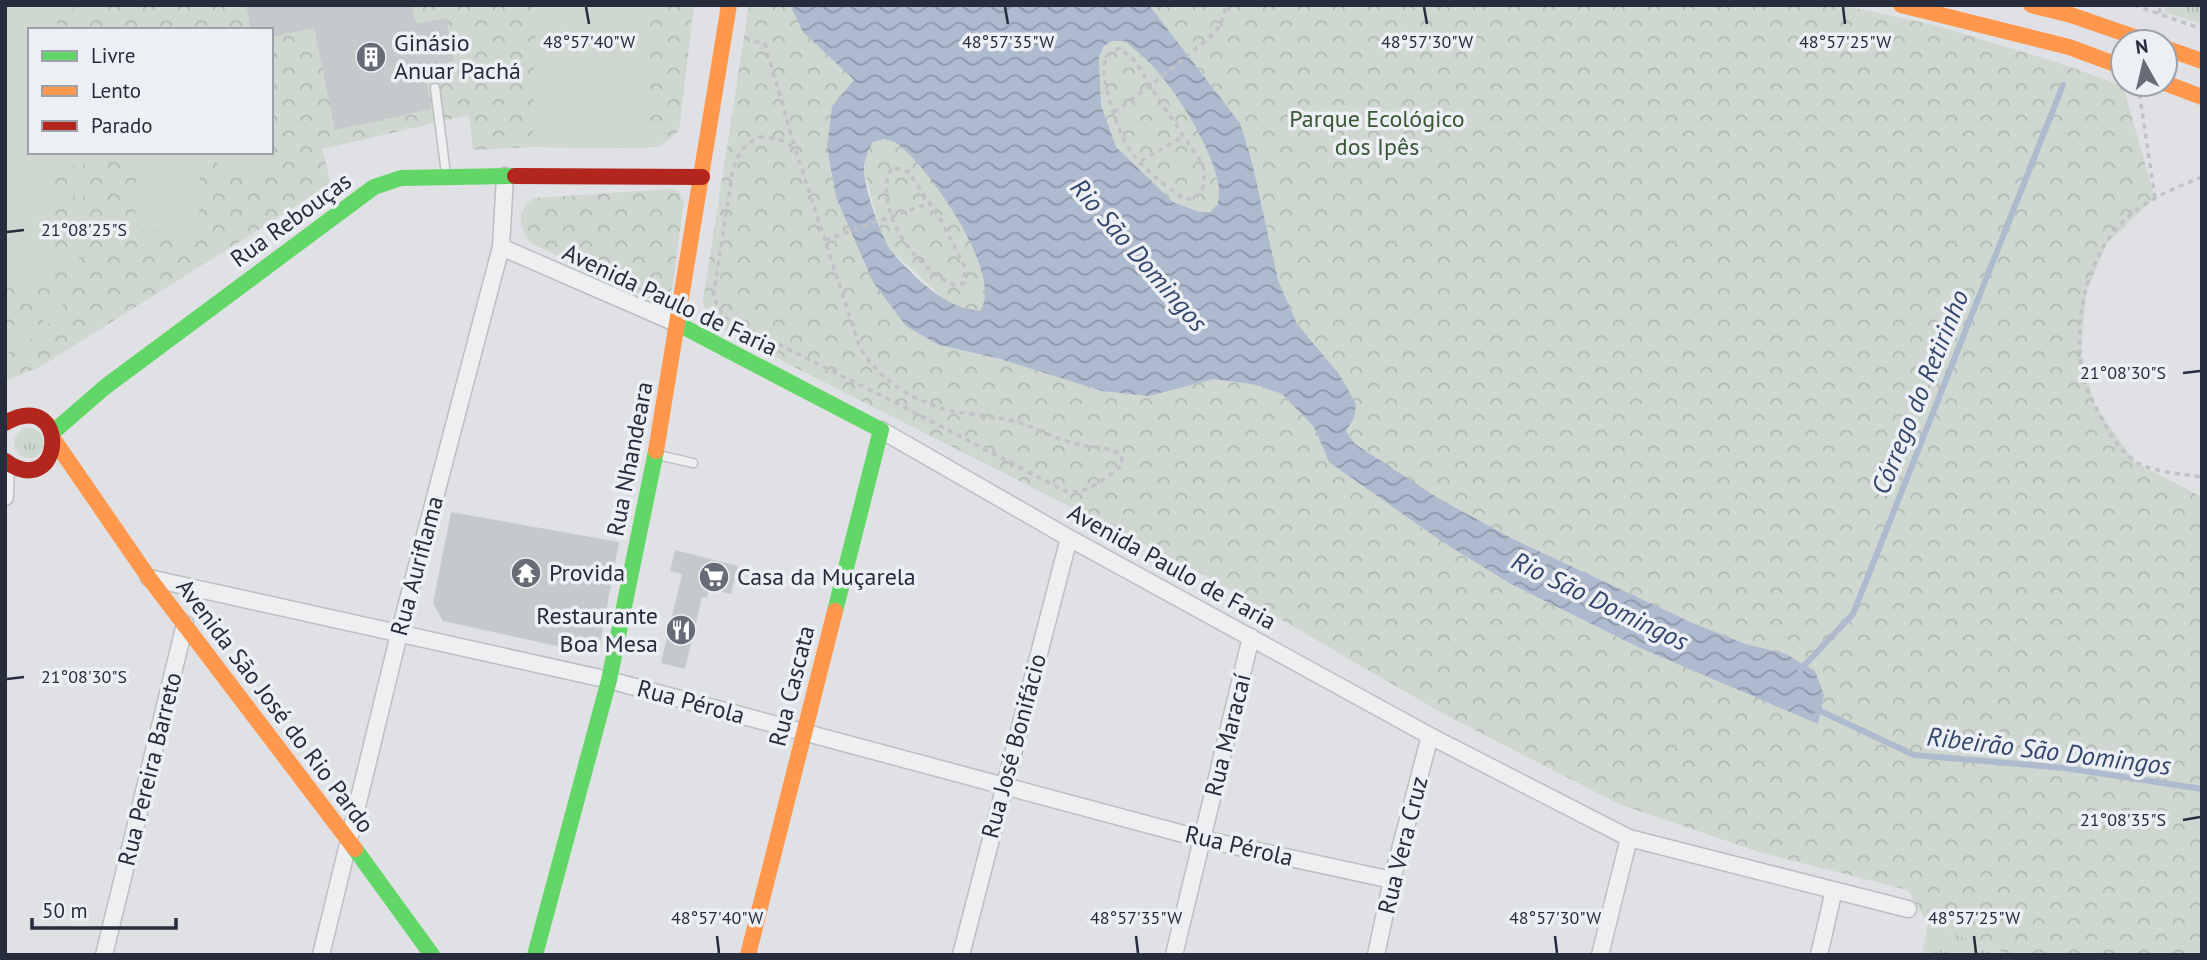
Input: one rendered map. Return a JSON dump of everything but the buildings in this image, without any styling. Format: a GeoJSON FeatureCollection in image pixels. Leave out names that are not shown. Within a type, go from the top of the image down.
{"type":"FeatureCollection","features":[{"type":"Feature","properties":{"kind":"street","name":"Rua Nhandeara"},"geometry":{"type":"LineString","coordinates":[[535,955],[608,680],[655,455],[729,5]]}},
{"type":"Feature","properties":{"kind":"street"},"geometry":{"type":"LineString","coordinates":[[1901,5],[2069,47],[2109,63]]}},
{"type":"Feature","properties":{"kind":"street"},"geometry":{"type":"LineString","coordinates":[[2031,5],[2109,28]]}},
{"type":"Feature","properties":{"kind":"street"},"geometry":{"type":"LineString","coordinates":[[2179,53],[2202,61]]}},
{"type":"Feature","properties":{"kind":"street"},"geometry":{"type":"LineString","coordinates":[[2179,88],[2202,97]]}},
{"type":"Feature","properties":{"kind":"street","name":"Rua Auriflama"},"geometry":{"type":"LineString","coordinates":[[321,955],[399,634],[501,247],[506,176]]}},
{"type":"Feature","properties":{"kind":"street","name":"Rua Rebouças"},"geometry":{"type":"LineString","coordinates":[[53,437],[105,387],[374,187],[401,178],[702,177]]}},
{"type":"Feature","properties":{"kind":"street","name":"Avenida Paulo de Faria"},"geometry":{"type":"LineString","coordinates":[[501,247],[678,324],[881,430],[1069,538],[1430,736],[1629,838],[1908,909]]}},
{"type":"Feature","properties":{"kind":"street","name":"Rua Rebouças"},"geometry":{"type":"LineString","coordinates":[[5,424],[19,415],[37,416],[105,387]]}},
{"type":"Feature","properties":{"kind":"street","name":"Avenida São José do Rio Pardo"},"geometry":{"type":"LineString","coordinates":[[37,416],[46,423],[149,578],[432,955]]}},
{"type":"Feature","properties":{"kind":"street","name":"Rua Cascata"},"geometry":{"type":"LineString","coordinates":[[748,955],[881,430]]}},
{"type":"Feature","properties":{"kind":"street"},"geometry":{"type":"LineString","coordinates":[[6,461],[15,468],[25,470],[40,467],[51,455],[53,437]]}},
{"type":"Feature","properties":{"kind":"street"},"geometry":{"type":"LineString","coordinates":[[5,498],[6,461]]}},
{"type":"Feature","properties":{"kind":"street","name":"Avenida São José do Rio Pardo"},"geometry":{"type":"LineString","coordinates":[[44,463],[83,482]]}},
{"type":"Feature","properties":{"kind":"street"},"geometry":{"type":"LineString","coordinates":[[5,498],[25,470]]}},
{"type":"Feature","properties":{"kind":"street","name":"Rua José Bonifácio"},"geometry":{"type":"LineString","coordinates":[[961,955],[1069,538]]}},
{"type":"Feature","properties":{"kind":"street","name":"Rua Pérola"},"geometry":{"type":"LineString","coordinates":[[149,578],[608,680],[1202,839],[1392,880]]}},
{"type":"Feature","properties":{"kind":"street","name":"Rua Pereira Barreto"},"geometry":{"type":"LineString","coordinates":[[104,955],[186,624]]}},
{"type":"Feature","properties":{"kind":"street","name":"Rua Maracaí"},"geometry":{"type":"LineString","coordinates":[[1174,955],[1251,637]]}},
{"type":"Feature","properties":{"kind":"street","name":"Rua Vera Cruz"},"geometry":{"type":"LineString","coordinates":[[1376,955],[1392,880],[1430,736]]}},
{"type":"Feature","properties":{"kind":"street"},"geometry":{"type":"LineString","coordinates":[[1600,955],[1629,838]]}},
{"type":"Feature","properties":{"kind":"street"},"geometry":{"type":"LineString","coordinates":[[1819,955],[1834,890]]}},
{"type":"Feature","properties":{"kind":"lane"},"geometry":{"type":"LineString","coordinates":[[435,88],[446,177]]}},
{"type":"Feature","properties":{"kind":"lane"},"geometry":{"type":"LineString","coordinates":[[655,455],[693,463]]}},
{"type":"Feature","properties":{"kind":"path"},"geometry":{"type":"LineString","coordinates":[[1114,112],[1209,38],[1221,25],[1226,5]]}},
{"type":"Feature","properties":{"kind":"path"},"geometry":{"type":"LineString","coordinates":[[2134,5],[2202,29]]}},
{"type":"Feature","properties":{"kind":"path"},"geometry":{"type":"LineString","coordinates":[[2159,13],[2161,5]]}},
{"type":"Feature","properties":{"kind":"path"},"geometry":{"type":"LineString","coordinates":[[725,35],[765,44],[796,151],[860,348],[876,372],[900,390],[939,407],[1008,420],[1074,443],[1115,451],[1122,456],[1121,466],[1083,491],[1075,494],[1065,491],[724,317],[713,297],[733,169],[739,152],[747,143],[759,137],[788,142],[796,151]]}},
{"type":"Feature","properties":{"kind":"path"},"geometry":{"type":"LineString","coordinates":[[1120,48],[1136,62],[1150,86],[1203,165],[1205,184],[1196,198],[1184,199],[1155,178],[1125,143],[1107,93],[1104,62],[1111,52],[1120,48]]}},
{"type":"Feature","properties":{"kind":"path"},"geometry":{"type":"LineString","coordinates":[[2140,98],[2155,198]]}},
{"type":"Feature","properties":{"kind":"path"},"geometry":{"type":"LineString","coordinates":[[1141,161],[1184,136]]}},
{"type":"Feature","properties":{"kind":"path"},"geometry":{"type":"LineString","coordinates":[[895,168],[909,172],[930,203],[965,267],[964,283],[955,285],[946,282],[928,268],[905,241],[893,216],[886,187],[889,172],[895,168]]}},
{"type":"Feature","properties":{"kind":"path"},"geometry":{"type":"LineString","coordinates":[[2202,177],[2155,198],[2119,225],[2093,269],[2081,321],[2083,378],[2108,431],[2136,463],[2202,478]]}},
{"type":"Feature","properties":{"kind":"path"},"geometry":{"type":"LineString","coordinates":[[825,240],[930,203]]}},
{"type":"Feature","properties":{"kind":"green space"},"geometry":{"type":"Polygon","coordinates":[[[5,5],[694,5],[679,131],[660,146],[473,150],[469,115],[322,149],[331,184],[40,367],[5,381],[5,5]]]}},
{"type":"Feature","properties":{"kind":"green space"},"geometry":{"type":"Polygon","coordinates":[[[5,5],[58,5],[57,28],[28,28],[28,154],[54,154],[50,278],[5,277],[5,5]]]}},
{"type":"Feature","properties":{"kind":"green space"},"geometry":{"type":"Polygon","coordinates":[[[74,5],[85,5],[85,28],[74,28],[74,5]]]}},
{"type":"Feature","properties":{"kind":"green space"},"geometry":{"type":"Polygon","coordinates":[[[536,5],[646,5],[644,148],[533,147],[536,5]]]}},
{"type":"Feature","properties":{"kind":"green space","name":"Parque Ecológico dos Ipês"},"geometry":{"type":"Polygon","coordinates":[[[749,5],[790,5],[803,32],[854,80],[827,147],[939,345],[1149,396],[1214,379],[1257,385],[1282,394],[1314,427],[1329,462],[1441,541],[1509,583],[1640,648],[1818,724],[1824,695],[1815,671],[1786,654],[1746,644],[1695,624],[1513,539],[1438,498],[1355,444],[1346,431],[1354,418],[1317,349],[1297,324],[1278,280],[1252,162],[1240,123],[1149,5],[1841,5],[1934,25],[2109,81],[2109,98],[2126,98],[2155,198],[2107,243],[2086,292],[2081,352],[2095,406],[2136,463],[2202,497],[2202,955],[2011,955],[1928,924],[1908,890],[1762,853],[1619,804],[1442,713],[1203,574],[716,325],[706,314],[703,301],[749,5]]]}},
{"type":"Feature","properties":{"kind":"green space"},"geometry":{"type":"Polygon","coordinates":[[[2167,5],[2202,5],[2202,24],[2164,12],[2167,5]]]}},
{"type":"Feature","properties":{"kind":"green space"},"geometry":{"type":"Polygon","coordinates":[[[1112,41],[1125,41],[1150,63],[1176,95],[1194,124],[1219,185],[1218,204],[1210,212],[1200,212],[1173,202],[1116,147],[1101,105],[1099,57],[1104,46],[1112,41]]]}},
{"type":"Feature","properties":{"kind":"green space"},"geometry":{"type":"Polygon","coordinates":[[[884,139],[897,144],[928,175],[945,198],[974,248],[985,294],[980,311],[950,304],[893,252],[881,232],[864,171],[866,155],[873,142],[884,139]]]}},
{"type":"Feature","properties":{"kind":"green space"},"geometry":{"type":"Polygon","coordinates":[[[74,154],[83,154],[81,241],[69,294],[55,317],[34,337],[5,354],[5,346],[38,326],[53,308],[70,267],[75,221],[74,154]]]}},
{"type":"Feature","properties":{"kind":"green space"},"geometry":{"type":"Polygon","coordinates":[[[137,154],[200,154],[199,231],[135,230],[137,154]]]}},
{"type":"Feature","properties":{"kind":"green space"},"geometry":{"type":"Polygon","coordinates":[[[218,154],[269,154],[269,169],[217,169],[218,154]]]}},
{"type":"Feature","properties":{"kind":"green space"},"geometry":{"type":"Polygon","coordinates":[[[672,189],[678,191],[684,201],[672,289],[660,301],[650,299],[531,243],[523,232],[522,212],[535,198],[672,189]]]}},
{"type":"Feature","properties":{"kind":"green space"},"geometry":{"type":"Polygon","coordinates":[[[29,428],[40,432],[44,443],[40,454],[29,458],[18,454],[14,443],[18,432],[29,428]]]}},
{"type":"Feature","properties":{"kind":"green space"},"geometry":{"type":"Polygon","coordinates":[[[1928,924],[2011,955],[1922,955],[1928,924]]]}},
{"type":"Feature","properties":{"kind":"water","name":"Rio São Domingos"},"geometry":{"type":"Polygon","coordinates":[[[790,5],[1149,5],[1240,123],[1252,162],[1278,280],[1297,324],[1339,374],[1356,404],[1354,418],[1346,431],[1355,444],[1438,498],[1513,539],[1695,624],[1746,644],[1786,654],[1815,671],[1824,695],[1818,724],[1640,648],[1509,583],[1441,541],[1329,462],[1314,427],[1282,394],[1257,385],[1214,379],[1149,396],[1102,391],[1000,359],[939,345],[906,326],[873,282],[836,197],[827,147],[832,106],[854,80],[803,32],[790,5]],[[1112,41],[1104,46],[1099,57],[1101,105],[1116,147],[1173,202],[1200,212],[1210,212],[1218,204],[1219,185],[1194,124],[1176,95],[1150,63],[1125,41],[1112,41]],[[884,139],[873,142],[867,154],[864,176],[878,224],[888,246],[932,291],[955,305],[980,311],[985,294],[982,273],[960,223],[912,157],[897,144],[884,139]]]}},
{"type":"Feature","properties":{"kind":"waterway","name":"Córrego do Retirinho"},"geometry":{"type":"LineString","coordinates":[[1800,670],[1853,614],[2063,85]]}},
{"type":"Feature","properties":{"kind":"waterway","name":"Ribeirão São Domingos"},"geometry":{"type":"LineString","coordinates":[[1814,708],[1914,755],[2065,768],[2202,789]]}},
{"type":"Feature","properties":{"kind":"traffic: fast"},"geometry":{"type":"LineString","coordinates":[[52,433],[105,387],[374,187],[401,178],[515,176]]}},
{"type":"Feature","properties":{"kind":"traffic: fast"},"geometry":{"type":"LineString","coordinates":[[678,324],[881,430],[835,611]]}},
{"type":"Feature","properties":{"kind":"traffic: fast"},"geometry":{"type":"LineString","coordinates":[[535,955],[609,680],[656,451]]}},
{"type":"Feature","properties":{"kind":"traffic: fast"},"geometry":{"type":"LineString","coordinates":[[355,849],[432,955]]}},
{"type":"Feature","properties":{"kind":"traffic: slow"},"geometry":{"type":"LineString","coordinates":[[656,451],[729,5]]}},
{"type":"Feature","properties":{"kind":"traffic: slow"},"geometry":{"type":"LineString","coordinates":[[1901,5],[2069,47],[2109,62]]}},
{"type":"Feature","properties":{"kind":"traffic: slow"},"geometry":{"type":"LineString","coordinates":[[2031,5],[2109,28]]}},
{"type":"Feature","properties":{"kind":"traffic: slow"},"geometry":{"type":"LineString","coordinates":[[2179,53],[2202,61]]}},
{"type":"Feature","properties":{"kind":"traffic: slow"},"geometry":{"type":"LineString","coordinates":[[2179,88],[2202,97]]}},
{"type":"Feature","properties":{"kind":"traffic: slow"},"geometry":{"type":"LineString","coordinates":[[54,440],[149,578],[355,849]]}},
{"type":"Feature","properties":{"kind":"traffic: slow"},"geometry":{"type":"LineString","coordinates":[[748,955],[835,611]]}},
{"type":"Feature","properties":{"kind":"traffic: jam"},"geometry":{"type":"LineString","coordinates":[[515,176],[702,177]]}},
{"type":"Feature","properties":{"kind":"traffic: jam"},"geometry":{"type":"LineString","coordinates":[[5,423],[27,416],[42,419],[50,430],[52,444],[49,458],[39,468],[25,470],[5,461]]}},
{"type":"Feature","properties":{"kind":"place","name":"Ginásio Anuar Pachá"},"geometry":{"type":"Point","coordinates":[371,57]}},
{"type":"Feature","properties":{"kind":"place","name":"Provida"},"geometry":{"type":"Point","coordinates":[526,573]}},
{"type":"Feature","properties":{"kind":"place","name":"Casa da Muçarela"},"geometry":{"type":"Point","coordinates":[714,577]}},
{"type":"Feature","properties":{"kind":"place","name":"Restaurante Boa Mesa"},"geometry":{"type":"Point","coordinates":[681,630]}}]}
